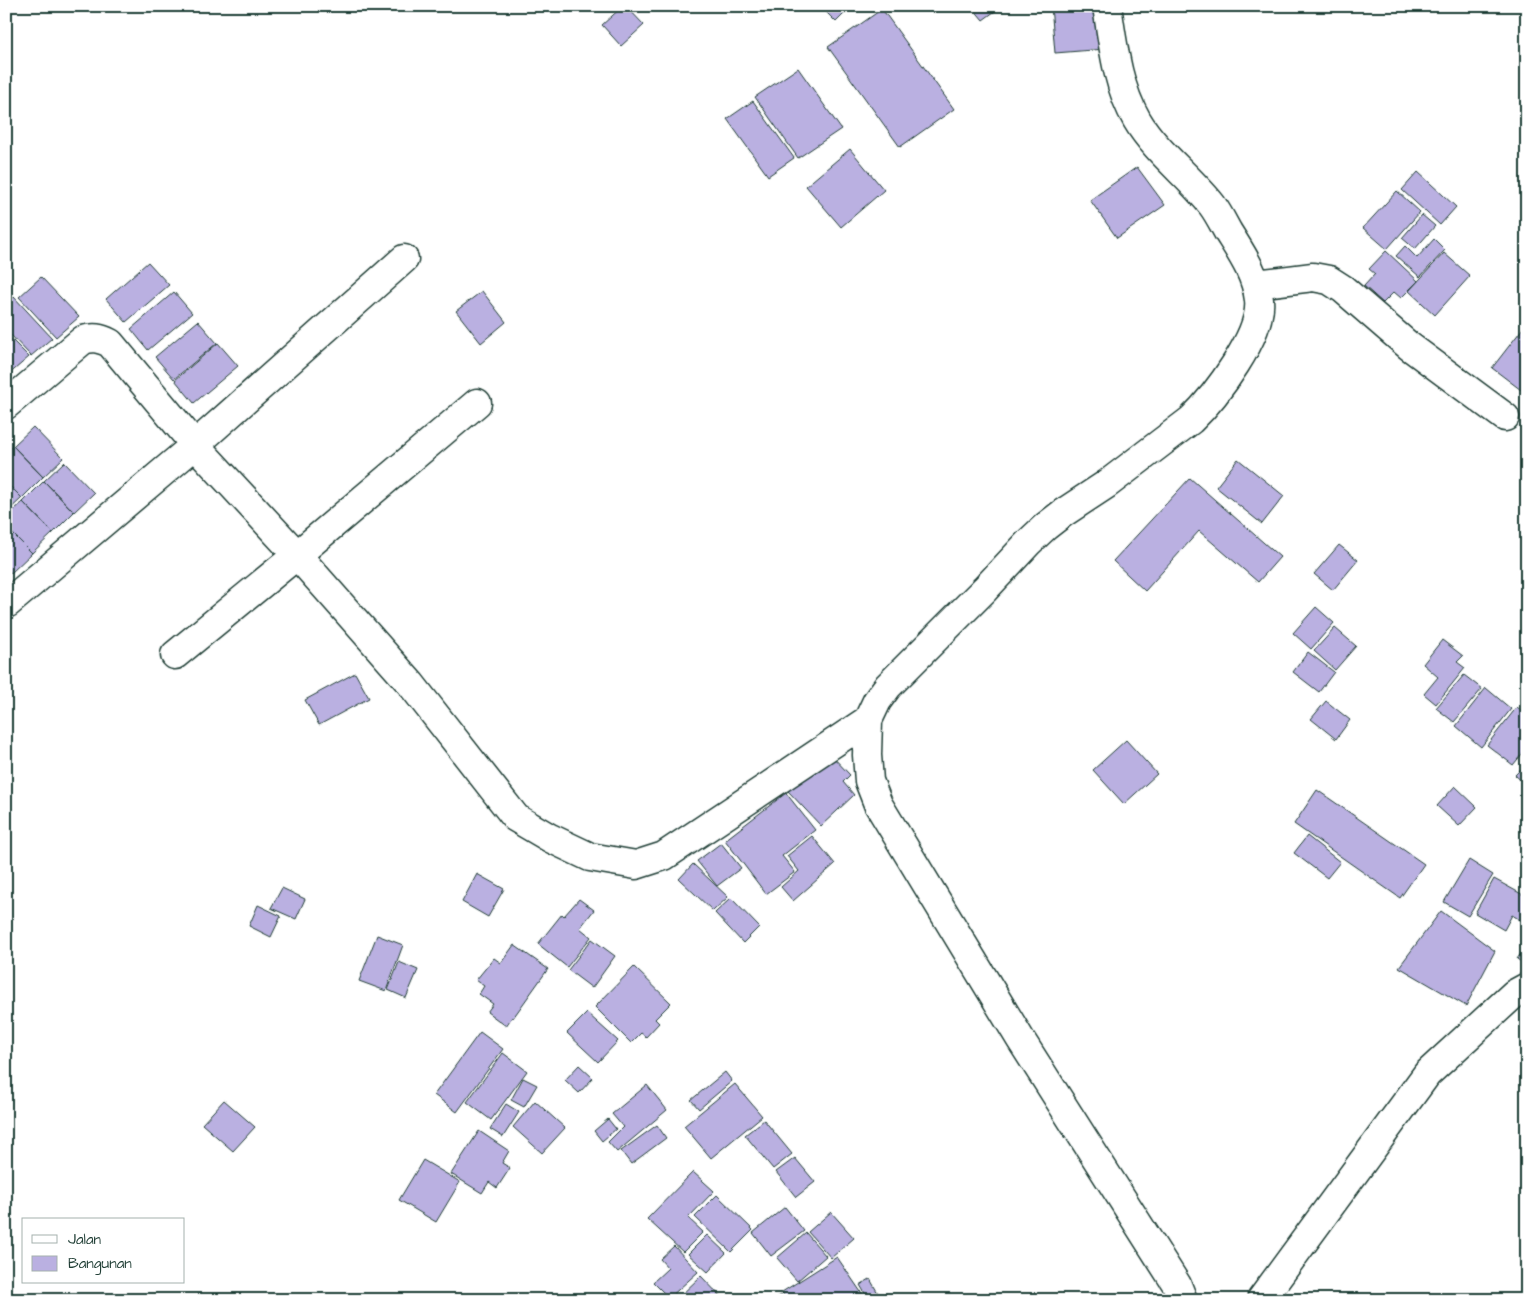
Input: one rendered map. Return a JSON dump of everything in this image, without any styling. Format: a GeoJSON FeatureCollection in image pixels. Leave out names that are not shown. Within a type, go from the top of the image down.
{"type":"FeatureCollection","features":[{"type":"Feature","properties":{"kind":"street"},"geometry":{"type":"LineString","coordinates":[[1107,6],[1118,69],[1129,104],[1136,119],[1213,206],[1249,267],[1256,284],[1259,302],[1257,320],[1237,361],[1204,408],[1179,430],[1107,484],[1063,513],[1028,542],[985,589],[888,686],[877,701],[868,720],[867,755],[869,781],[878,804],[1021,1040],[1177,1285],[1183,1300]]}},
{"type":"Feature","properties":{"kind":"street"},"geometry":{"type":"LineString","coordinates":[[8,603],[196,446],[404,259]]}},
{"type":"Feature","properties":{"kind":"street"},"geometry":{"type":"LineString","coordinates":[[1256,284],[1313,277],[1329,280],[1343,289],[1409,346],[1505,417]]}},
{"type":"Feature","properties":{"kind":"street"},"geometry":{"type":"LineString","coordinates":[[6,405],[83,340],[92,338],[102,339],[110,344],[196,446],[297,555],[411,684],[516,818],[550,838],[590,857],[636,864],[664,856],[868,720]]}},
{"type":"Feature","properties":{"kind":"street"},"geometry":{"type":"LineString","coordinates":[[175,655],[477,403]]}},
{"type":"Feature","properties":{"kind":"street"},"geometry":{"type":"LineString","coordinates":[[1261,1300],[1427,1074],[1514,994],[1527,987]]}},
{"type":"Feature","properties":{"kind":"building"},"geometry":{"type":"Polygon","coordinates":[[[623,6],[626,6],[644,25],[621,46],[602,25],[623,6]]]}},
{"type":"Feature","properties":{"kind":"building"},"geometry":{"type":"Polygon","coordinates":[[[820,6],[852,6],[836,22],[820,6]]]}},
{"type":"Feature","properties":{"kind":"building"},"geometry":{"type":"Polygon","coordinates":[[[976,6],[1002,6],[983,20],[973,8],[976,6]]]}},
{"type":"Feature","properties":{"kind":"building"},"geometry":{"type":"Polygon","coordinates":[[[1051,6],[1101,6],[1105,49],[1055,53],[1051,6]]]}},
{"type":"Feature","properties":{"kind":"building"},"geometry":{"type":"Polygon","coordinates":[[[882,9],[954,109],[900,147],[828,47],[882,9]]]}},
{"type":"Feature","properties":{"kind":"building"},"geometry":{"type":"Polygon","coordinates":[[[798,68],[841,129],[798,158],[755,97],[798,68]]]}},
{"type":"Feature","properties":{"kind":"building"},"geometry":{"type":"Polygon","coordinates":[[[753,101],[794,158],[768,176],[727,119],[753,101]]]}},
{"type":"Feature","properties":{"kind":"building"},"geometry":{"type":"Polygon","coordinates":[[[850,149],[884,190],[841,227],[806,186],[850,149]]]}},
{"type":"Feature","properties":{"kind":"building"},"geometry":{"type":"Polygon","coordinates":[[[1137,167],[1165,205],[1117,238],[1090,200],[1137,167]]]}},
{"type":"Feature","properties":{"kind":"building"},"geometry":{"type":"Polygon","coordinates":[[[1418,172],[1456,207],[1440,225],[1402,190],[1418,172]]]}},
{"type":"Feature","properties":{"kind":"building"},"geometry":{"type":"Polygon","coordinates":[[[1397,191],[1420,212],[1387,249],[1363,228],[1397,191]]]}},
{"type":"Feature","properties":{"kind":"building"},"geometry":{"type":"Polygon","coordinates":[[[1422,215],[1435,226],[1415,249],[1402,238],[1422,215]]]}},
{"type":"Feature","properties":{"kind":"building"},"geometry":{"type":"Polygon","coordinates":[[[1434,239],[1445,250],[1420,277],[1396,256],[1405,246],[1417,258],[1434,239]]]}},
{"type":"Feature","properties":{"kind":"building"},"geometry":{"type":"Polygon","coordinates":[[[1386,251],[1418,281],[1401,298],[1394,292],[1383,303],[1364,286],[1375,274],[1369,269],[1386,251]]]}},
{"type":"Feature","properties":{"kind":"building"},"geometry":{"type":"Polygon","coordinates":[[[1444,253],[1470,276],[1435,315],[1409,291],[1444,253]]]}},
{"type":"Feature","properties":{"kind":"building"},"geometry":{"type":"Polygon","coordinates":[[[148,262],[169,285],[126,322],[106,299],[148,262]]]}},
{"type":"Feature","properties":{"kind":"building"},"geometry":{"type":"Polygon","coordinates":[[[41,277],[79,317],[56,337],[19,297],[41,277]]]}},
{"type":"Feature","properties":{"kind":"building"},"geometry":{"type":"Polygon","coordinates":[[[482,291],[506,322],[481,343],[456,311],[482,291]]]}},
{"type":"Feature","properties":{"kind":"building"},"geometry":{"type":"Polygon","coordinates":[[[174,292],[192,313],[148,350],[131,329],[174,292]]]}},
{"type":"Feature","properties":{"kind":"building"},"geometry":{"type":"Polygon","coordinates":[[[14,297],[52,338],[31,356],[6,330],[6,305],[14,297]]]}},
{"type":"Feature","properties":{"kind":"building"},"geometry":{"type":"Polygon","coordinates":[[[198,321],[217,343],[174,379],[155,357],[198,321]]]}},
{"type":"Feature","properties":{"kind":"building"},"geometry":{"type":"Polygon","coordinates":[[[1523,328],[1527,331],[1527,391],[1525,393],[1492,368],[1523,328]]]}},
{"type":"Feature","properties":{"kind":"building"},"geometry":{"type":"Polygon","coordinates":[[[6,334],[29,357],[7,376],[6,375],[6,334]]]}},
{"type":"Feature","properties":{"kind":"building"},"geometry":{"type":"Polygon","coordinates":[[[218,343],[238,366],[194,403],[175,380],[218,343]]]}},
{"type":"Feature","properties":{"kind":"building"},"geometry":{"type":"Polygon","coordinates":[[[33,427],[63,458],[43,477],[13,446],[33,427]]]}},
{"type":"Feature","properties":{"kind":"building"},"geometry":{"type":"Polygon","coordinates":[[[13,446],[43,477],[22,498],[6,482],[6,453],[13,446]]]}},
{"type":"Feature","properties":{"kind":"building"},"geometry":{"type":"Polygon","coordinates":[[[1238,459],[1284,496],[1262,524],[1216,487],[1238,459]]]}},
{"type":"Feature","properties":{"kind":"building"},"geometry":{"type":"Polygon","coordinates":[[[64,462],[94,493],[74,512],[44,481],[64,462]]]}},
{"type":"Feature","properties":{"kind":"building"},"geometry":{"type":"Polygon","coordinates":[[[1190,478],[1280,557],[1258,582],[1199,531],[1145,591],[1113,561],[1190,478]]]}},
{"type":"Feature","properties":{"kind":"building"},"geometry":{"type":"Polygon","coordinates":[[[44,481],[74,512],[53,533],[23,502],[44,481]]]}},
{"type":"Feature","properties":{"kind":"building"},"geometry":{"type":"Polygon","coordinates":[[[6,482],[22,498],[6,513],[6,482]]]}},
{"type":"Feature","properties":{"kind":"building"},"geometry":{"type":"Polygon","coordinates":[[[23,502],[53,533],[32,553],[6,527],[6,517],[23,502]]]}},
{"type":"Feature","properties":{"kind":"building"},"geometry":{"type":"Polygon","coordinates":[[[6,527],[32,553],[11,573],[6,567],[6,527]]]}},
{"type":"Feature","properties":{"kind":"building"},"geometry":{"type":"Polygon","coordinates":[[[1339,545],[1358,560],[1333,590],[1314,574],[1339,545]]]}},
{"type":"Feature","properties":{"kind":"building"},"geometry":{"type":"Polygon","coordinates":[[[1316,607],[1334,623],[1311,649],[1293,633],[1316,607]]]}},
{"type":"Feature","properties":{"kind":"building"},"geometry":{"type":"Polygon","coordinates":[[[1335,628],[1356,646],[1335,670],[1314,651],[1335,628]]]}},
{"type":"Feature","properties":{"kind":"building"},"geometry":{"type":"Polygon","coordinates":[[[1442,640],[1463,656],[1457,662],[1465,668],[1436,704],[1424,694],[1438,677],[1423,664],[1442,640]]]}},
{"type":"Feature","properties":{"kind":"building"},"geometry":{"type":"Polygon","coordinates":[[[1308,652],[1334,672],[1319,692],[1293,672],[1308,652]]]}},
{"type":"Feature","properties":{"kind":"building"},"geometry":{"type":"Polygon","coordinates":[[[355,673],[369,698],[319,725],[305,700],[355,673]]]}},
{"type":"Feature","properties":{"kind":"building"},"geometry":{"type":"Polygon","coordinates":[[[1464,675],[1482,689],[1454,722],[1436,708],[1464,675]]]}},
{"type":"Feature","properties":{"kind":"building"},"geometry":{"type":"Polygon","coordinates":[[[1486,688],[1511,709],[1481,747],[1456,726],[1486,688]]]}},
{"type":"Feature","properties":{"kind":"building"},"geometry":{"type":"Polygon","coordinates":[[[1326,701],[1350,720],[1336,739],[1311,719],[1326,701]]]}},
{"type":"Feature","properties":{"kind":"building"},"geometry":{"type":"Polygon","coordinates":[[[1517,707],[1527,715],[1527,748],[1513,765],[1487,745],[1517,707]]]}},
{"type":"Feature","properties":{"kind":"building"},"geometry":{"type":"Polygon","coordinates":[[[1126,740],[1157,774],[1124,804],[1093,770],[1126,740]]]}},
{"type":"Feature","properties":{"kind":"building"},"geometry":{"type":"Polygon","coordinates":[[[831,755],[850,775],[843,782],[854,795],[821,826],[788,791],[824,757],[831,755]]]}},
{"type":"Feature","properties":{"kind":"building"},"geometry":{"type":"Polygon","coordinates":[[[1527,763],[1527,786],[1515,775],[1527,763]]]}},
{"type":"Feature","properties":{"kind":"building"},"geometry":{"type":"Polygon","coordinates":[[[1455,786],[1477,807],[1459,826],[1437,806],[1455,786]]]}},
{"type":"Feature","properties":{"kind":"building"},"geometry":{"type":"Polygon","coordinates":[[[1317,790],[1424,864],[1400,898],[1294,824],[1317,790]]]}},
{"type":"Feature","properties":{"kind":"building"},"geometry":{"type":"Polygon","coordinates":[[[786,793],[815,830],[782,856],[795,872],[766,894],[725,840],[786,793]]]}},
{"type":"Feature","properties":{"kind":"building"},"geometry":{"type":"Polygon","coordinates":[[[812,836],[835,864],[793,901],[781,887],[799,871],[787,856],[812,836]]]}},
{"type":"Feature","properties":{"kind":"building"},"geometry":{"type":"Polygon","coordinates":[[[1307,836],[1340,862],[1327,878],[1294,853],[1307,836]]]}},
{"type":"Feature","properties":{"kind":"building"},"geometry":{"type":"Polygon","coordinates":[[[721,843],[741,868],[717,886],[697,861],[721,843]]]}},
{"type":"Feature","properties":{"kind":"building"},"geometry":{"type":"Polygon","coordinates":[[[1469,860],[1493,875],[1468,916],[1444,902],[1469,860]]]}},
{"type":"Feature","properties":{"kind":"building"},"geometry":{"type":"Polygon","coordinates":[[[693,864],[728,897],[713,911],[679,879],[693,864]]]}},
{"type":"Feature","properties":{"kind":"building"},"geometry":{"type":"Polygon","coordinates":[[[477,874],[504,889],[488,917],[462,902],[477,874]]]}},
{"type":"Feature","properties":{"kind":"building"},"geometry":{"type":"Polygon","coordinates":[[[1494,879],[1527,897],[1527,924],[1512,915],[1504,930],[1475,913],[1494,879]]]}},
{"type":"Feature","properties":{"kind":"building"},"geometry":{"type":"Polygon","coordinates":[[[282,888],[305,899],[296,919],[271,908],[282,888]]]}},
{"type":"Feature","properties":{"kind":"building"},"geometry":{"type":"Polygon","coordinates":[[[731,898],[759,927],[743,943],[715,913],[731,898]]]}},
{"type":"Feature","properties":{"kind":"building"},"geometry":{"type":"Polygon","coordinates":[[[579,899],[594,910],[580,928],[591,937],[567,967],[538,944],[562,914],[564,916],[579,899]]]}},
{"type":"Feature","properties":{"kind":"building"},"geometry":{"type":"Polygon","coordinates":[[[258,905],[281,916],[271,937],[249,926],[258,905]]]}},
{"type":"Feature","properties":{"kind":"building"},"geometry":{"type":"Polygon","coordinates":[[[1441,911],[1495,951],[1466,1006],[1399,967],[1441,911]]]}},
{"type":"Feature","properties":{"kind":"building"},"geometry":{"type":"Polygon","coordinates":[[[377,935],[403,945],[386,991],[359,981],[377,935]]]}},
{"type":"Feature","properties":{"kind":"building"},"geometry":{"type":"Polygon","coordinates":[[[592,939],[615,956],[592,988],[568,970],[592,939]]]}},
{"type":"Feature","properties":{"kind":"building"},"geometry":{"type":"Polygon","coordinates":[[[514,945],[548,969],[506,1026],[487,1012],[493,1004],[479,994],[484,986],[476,980],[494,958],[501,963],[514,945]]]}},
{"type":"Feature","properties":{"kind":"building"},"geometry":{"type":"Polygon","coordinates":[[[1527,945],[1527,966],[1517,959],[1527,945]]]}},
{"type":"Feature","properties":{"kind":"building"},"geometry":{"type":"Polygon","coordinates":[[[399,962],[418,970],[406,998],[388,990],[399,962]]]}},
{"type":"Feature","properties":{"kind":"building"},"geometry":{"type":"Polygon","coordinates":[[[634,967],[671,1003],[655,1019],[659,1023],[646,1037],[641,1033],[631,1043],[595,1007],[634,967]]]}},
{"type":"Feature","properties":{"kind":"building"},"geometry":{"type":"Polygon","coordinates":[[[587,1013],[618,1041],[598,1062],[567,1033],[587,1013]]]}},
{"type":"Feature","properties":{"kind":"building"},"geometry":{"type":"Polygon","coordinates":[[[480,1032],[503,1049],[457,1112],[434,1095],[480,1032]]]}},
{"type":"Feature","properties":{"kind":"building"},"geometry":{"type":"Polygon","coordinates":[[[503,1053],[527,1071],[491,1120],[467,1102],[503,1053]]]}},
{"type":"Feature","properties":{"kind":"building"},"geometry":{"type":"Polygon","coordinates":[[[579,1065],[593,1078],[579,1093],[565,1080],[579,1065]]]}},
{"type":"Feature","properties":{"kind":"building"},"geometry":{"type":"Polygon","coordinates":[[[725,1072],[732,1081],[699,1109],[691,1100],[725,1072]]]}},
{"type":"Feature","properties":{"kind":"building"},"geometry":{"type":"Polygon","coordinates":[[[523,1078],[537,1085],[524,1107],[511,1100],[523,1078]]]}},
{"type":"Feature","properties":{"kind":"building"},"geometry":{"type":"Polygon","coordinates":[[[735,1084],[762,1116],[711,1158],[684,1126],[735,1084]]]}},
{"type":"Feature","properties":{"kind":"building"},"geometry":{"type":"Polygon","coordinates":[[[647,1085],[667,1110],[617,1152],[608,1142],[623,1127],[612,1114],[647,1085]]]}},
{"type":"Feature","properties":{"kind":"building"},"geometry":{"type":"Polygon","coordinates":[[[224,1100],[255,1127],[233,1151],[202,1124],[224,1100]]]}},
{"type":"Feature","properties":{"kind":"building"},"geometry":{"type":"Polygon","coordinates":[[[535,1101],[565,1128],[542,1153],[513,1127],[535,1101]]]}},
{"type":"Feature","properties":{"kind":"building"},"geometry":{"type":"Polygon","coordinates":[[[506,1104],[519,1112],[503,1137],[490,1129],[506,1104]]]}},
{"type":"Feature","properties":{"kind":"building"},"geometry":{"type":"Polygon","coordinates":[[[608,1119],[616,1129],[602,1141],[594,1131],[608,1119]]]}},
{"type":"Feature","properties":{"kind":"building"},"geometry":{"type":"Polygon","coordinates":[[[764,1120],[792,1154],[773,1169],[745,1135],[764,1120]]]}},
{"type":"Feature","properties":{"kind":"building"},"geometry":{"type":"Polygon","coordinates":[[[657,1125],[666,1138],[631,1164],[621,1151],[657,1125]]]}},
{"type":"Feature","properties":{"kind":"building"},"geometry":{"type":"Polygon","coordinates":[[[479,1131],[509,1151],[502,1163],[510,1168],[497,1188],[489,1182],[482,1193],[451,1174],[479,1131]]]}},
{"type":"Feature","properties":{"kind":"building"},"geometry":{"type":"Polygon","coordinates":[[[795,1158],[815,1182],[796,1197],[776,1172],[795,1158]]]}},
{"type":"Feature","properties":{"kind":"building"},"geometry":{"type":"Polygon","coordinates":[[[423,1160],[460,1182],[436,1222],[399,1200],[423,1160]]]}},
{"type":"Feature","properties":{"kind":"building"},"geometry":{"type":"Polygon","coordinates":[[[693,1172],[714,1191],[688,1218],[703,1232],[683,1252],[647,1219],[693,1172]]]}},
{"type":"Feature","properties":{"kind":"building"},"geometry":{"type":"Polygon","coordinates":[[[717,1195],[753,1230],[731,1252],[695,1217],[717,1195]]]}},
{"type":"Feature","properties":{"kind":"building"},"geometry":{"type":"Polygon","coordinates":[[[785,1207],[804,1231],[771,1256],[753,1233],[785,1207]]]}},
{"type":"Feature","properties":{"kind":"building"},"geometry":{"type":"Polygon","coordinates":[[[831,1212],[854,1238],[831,1258],[808,1232],[831,1212]]]}},
{"type":"Feature","properties":{"kind":"building"},"geometry":{"type":"Polygon","coordinates":[[[806,1233],[826,1256],[797,1281],[777,1258],[806,1233]]]}},
{"type":"Feature","properties":{"kind":"building"},"geometry":{"type":"Polygon","coordinates":[[[707,1235],[726,1253],[708,1272],[688,1254],[707,1235]]]}},
{"type":"Feature","properties":{"kind":"building"},"geometry":{"type":"Polygon","coordinates":[[[674,1246],[698,1272],[669,1298],[653,1282],[668,1268],[660,1259],[674,1246]]]}},
{"type":"Feature","properties":{"kind":"building"},"geometry":{"type":"Polygon","coordinates":[[[837,1257],[863,1295],[856,1300],[787,1300],[782,1292],[837,1257]]]}},
{"type":"Feature","properties":{"kind":"building"},"geometry":{"type":"Polygon","coordinates":[[[701,1276],[723,1299],[679,1300],[678,1298],[701,1276]]]}},
{"type":"Feature","properties":{"kind":"building"},"geometry":{"type":"Polygon","coordinates":[[[870,1279],[882,1300],[869,1300],[860,1285],[870,1279]]]}},
{"type":"Feature","properties":{"kind":"building"},"geometry":{"type":"Polygon","coordinates":[[[781,1295],[784,1300],[773,1300],[781,1295]]]}}]}
